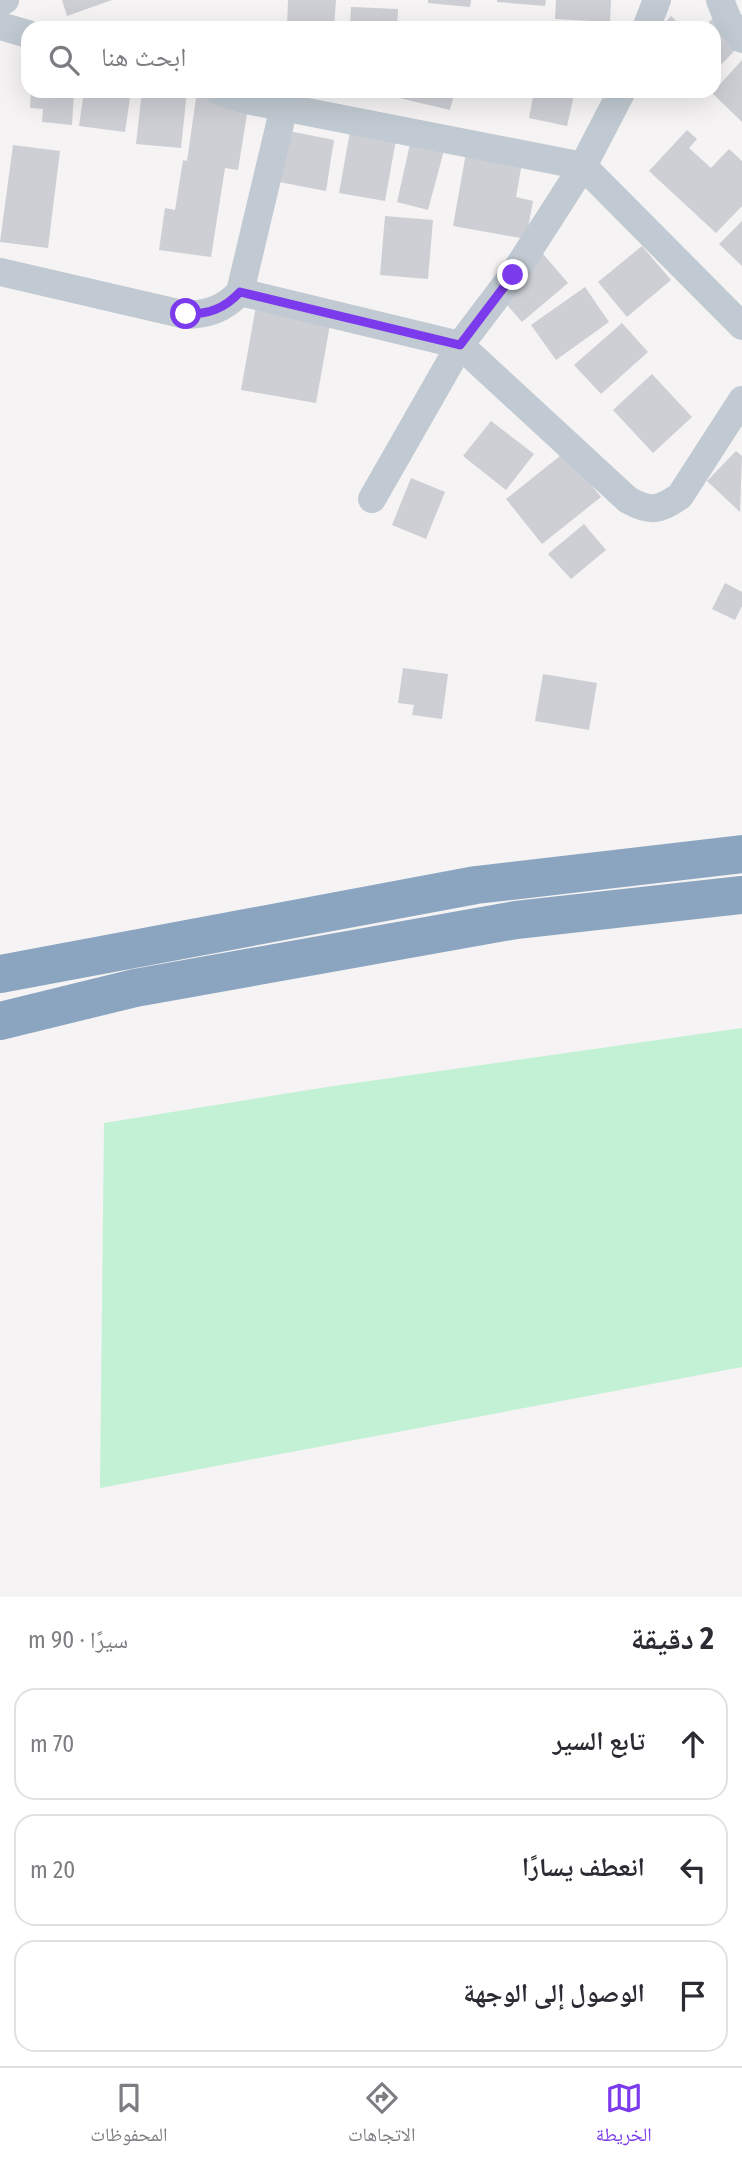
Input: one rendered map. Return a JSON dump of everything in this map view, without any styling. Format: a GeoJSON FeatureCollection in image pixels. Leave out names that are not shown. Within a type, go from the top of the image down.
{"type":"FeatureCollection","features":[{"type":"Feature","properties":{"kind":"highway"},"geometry":{"type":"LineString","coordinates":[[0,974],[476,885],[742,854]]}},
{"type":"Feature","properties":{"kind":"highway"},"geometry":{"type":"LineString","coordinates":[[0,1021],[135,988],[516,920],[742,895]]}},
{"type":"Feature","properties":{"kind":"street"},"geometry":{"type":"LineString","coordinates":[[0,2],[5,0]]}},
{"type":"Feature","properties":{"kind":"street"},"geometry":{"type":"LineString","coordinates":[[649,21],[657,0]]}},
{"type":"Feature","properties":{"kind":"street"},"geometry":{"type":"LineString","coordinates":[[720,0],[728,20],[742,39]]}},
{"type":"Feature","properties":{"kind":"street"},"geometry":{"type":"LineString","coordinates":[[0,26],[21,32]]}},
{"type":"Feature","properties":{"kind":"street"},"geometry":{"type":"LineString","coordinates":[[247,98],[583,166],[742,326]]}},
{"type":"Feature","properties":{"kind":"street"},"geometry":{"type":"LineString","coordinates":[[372,499],[460,345],[513,275],[583,166],[618,98]]}},
{"type":"Feature","properties":{"kind":"street"},"geometry":{"type":"LineString","coordinates":[[0,272],[186,314],[207,314],[228,304],[240,292],[284,107]]}},
{"type":"Feature","properties":{"kind":"street"},"geometry":{"type":"LineString","coordinates":[[240,292],[460,345],[628,500],[640,507],[652,509],[665,506],[680,496],[742,400]]}},
{"type":"Feature","properties":{"kind":"green space"},"geometry":{"type":"Polygon","coordinates":[[[742,1028],[742,1367],[100,1488],[104,1123],[327,1087],[742,1028]]]}},
{"type":"Feature","properties":{"kind":"building"},"geometry":{"type":"Polygon","coordinates":[[[62,0],[112,0],[67,16],[62,0]]]}},
{"type":"Feature","properties":{"kind":"building"},"geometry":{"type":"Polygon","coordinates":[[[288,0],[336,0],[334,21],[287,21],[288,0]]]}},
{"type":"Feature","properties":{"kind":"building"},"geometry":{"type":"Polygon","coordinates":[[[428,0],[471,0],[470,7],[428,3],[428,0]]]}},
{"type":"Feature","properties":{"kind":"building"},"geometry":{"type":"Polygon","coordinates":[[[497,0],[546,0],[545,6],[497,0]]]}},
{"type":"Feature","properties":{"kind":"building"},"geometry":{"type":"Polygon","coordinates":[[[556,0],[611,0],[610,21],[555,19],[556,0]]]}},
{"type":"Feature","properties":{"kind":"building"},"geometry":{"type":"Polygon","coordinates":[[[351,7],[398,9],[397,21],[350,21],[351,7]]]}},
{"type":"Feature","properties":{"kind":"building"},"geometry":{"type":"Polygon","coordinates":[[[721,28],[739,46],[721,65],[721,28]]]}},
{"type":"Feature","properties":{"kind":"building"},"geometry":{"type":"Polygon","coordinates":[[[742,60],[742,122],[717,98],[721,98],[721,83],[742,60]]]}},
{"type":"Feature","properties":{"kind":"building"},"geometry":{"type":"Polygon","coordinates":[[[31,98],[74,98],[72,125],[42,122],[43,109],[30,108],[31,98]]]}},
{"type":"Feature","properties":{"kind":"building"},"geometry":{"type":"Polygon","coordinates":[[[83,98],[130,98],[125,132],[79,126],[83,98]]]}},
{"type":"Feature","properties":{"kind":"building"},"geometry":{"type":"Polygon","coordinates":[[[141,98],[186,98],[181,148],[136,144],[141,98]]]}},
{"type":"Feature","properties":{"kind":"building"},"geometry":{"type":"Polygon","coordinates":[[[196,98],[250,98],[238,170],[225,168],[211,257],[159,250],[165,208],[175,210],[183,160],[187,161],[196,98]]]}},
{"type":"Feature","properties":{"kind":"building"},"geometry":{"type":"Polygon","coordinates":[[[399,98],[453,98],[450,110],[399,98]]]}},
{"type":"Feature","properties":{"kind":"building"},"geometry":{"type":"Polygon","coordinates":[[[533,98],[573,98],[567,126],[529,118],[533,98]]]}},
{"type":"Feature","properties":{"kind":"building"},"geometry":{"type":"Polygon","coordinates":[[[353,115],[399,123],[385,201],[339,193],[353,115]]]}},
{"type":"Feature","properties":{"kind":"building"},"geometry":{"type":"Polygon","coordinates":[[[687,130],[697,139],[689,148],[711,168],[729,149],[742,161],[742,206],[716,233],[649,171],[687,130]]]}},
{"type":"Feature","properties":{"kind":"building"},"geometry":{"type":"Polygon","coordinates":[[[289,131],[334,140],[326,191],[279,182],[289,131]]]}},
{"type":"Feature","properties":{"kind":"building"},"geometry":{"type":"Polygon","coordinates":[[[412,135],[446,143],[428,210],[397,202],[412,135]]]}},
{"type":"Feature","properties":{"kind":"building"},"geometry":{"type":"Polygon","coordinates":[[[469,136],[525,146],[516,197],[533,201],[526,239],[453,226],[469,136]]]}},
{"type":"Feature","properties":{"kind":"building"},"geometry":{"type":"Polygon","coordinates":[[[13,145],[60,151],[48,248],[0,242],[13,145]]]}},
{"type":"Feature","properties":{"kind":"building"},"geometry":{"type":"Polygon","coordinates":[[[385,216],[433,220],[428,279],[380,275],[385,216]]]}},
{"type":"Feature","properties":{"kind":"building"},"geometry":{"type":"Polygon","coordinates":[[[742,221],[742,266],[719,244],[742,221]]]}},
{"type":"Feature","properties":{"kind":"building"},"geometry":{"type":"Polygon","coordinates":[[[642,246],[671,280],[627,317],[598,282],[642,246]]]}},
{"type":"Feature","properties":{"kind":"building"},"geometry":{"type":"Polygon","coordinates":[[[538,248],[568,283],[522,322],[501,298],[538,248]]]}},
{"type":"Feature","properties":{"kind":"building"},"geometry":{"type":"Polygon","coordinates":[[[585,287],[609,322],[556,360],[531,325],[585,287]]]}},
{"type":"Feature","properties":{"kind":"building"},"geometry":{"type":"Polygon","coordinates":[[[256,306],[331,319],[316,403],[241,390],[256,306]]]}},
{"type":"Feature","properties":{"kind":"building"},"geometry":{"type":"Polygon","coordinates":[[[622,323],[648,352],[601,394],[574,365],[622,323]]]}},
{"type":"Feature","properties":{"kind":"building"},"geometry":{"type":"Polygon","coordinates":[[[652,374],[692,417],[653,453],[613,410],[652,374]]]}},
{"type":"Feature","properties":{"kind":"building"},"geometry":{"type":"Polygon","coordinates":[[[491,421],[534,454],[506,490],[463,456],[491,421]]]}},
{"type":"Feature","properties":{"kind":"building"},"geometry":{"type":"Polygon","coordinates":[[[736,451],[742,456],[740,512],[707,481],[736,451]]]}},
{"type":"Feature","properties":{"kind":"building"},"geometry":{"type":"Polygon","coordinates":[[[565,452],[601,497],[542,544],[506,499],[565,452]]]}},
{"type":"Feature","properties":{"kind":"building"},"geometry":{"type":"Polygon","coordinates":[[[411,478],[445,492],[426,539],[392,525],[411,478]]]}},
{"type":"Feature","properties":{"kind":"building"},"geometry":{"type":"Polygon","coordinates":[[[584,524],[606,550],[571,579],[548,554],[584,524]]]}},
{"type":"Feature","properties":{"kind":"building"},"geometry":{"type":"Polygon","coordinates":[[[725,583],[742,592],[742,606],[735,620],[712,609],[725,583]]]}},
{"type":"Feature","properties":{"kind":"building"},"geometry":{"type":"Polygon","coordinates":[[[403,668],[448,674],[442,719],[412,715],[414,705],[398,703],[403,668]]]}},
{"type":"Feature","properties":{"kind":"building"},"geometry":{"type":"Polygon","coordinates":[[[543,674],[597,683],[589,730],[535,721],[543,674]]]}},
{"type":"Feature","properties":{"kind":"route"},"geometry":{"type":"LineString","coordinates":[[186,314],[207,314],[228,304],[240,292],[460,345],[513,275]]}}]}
